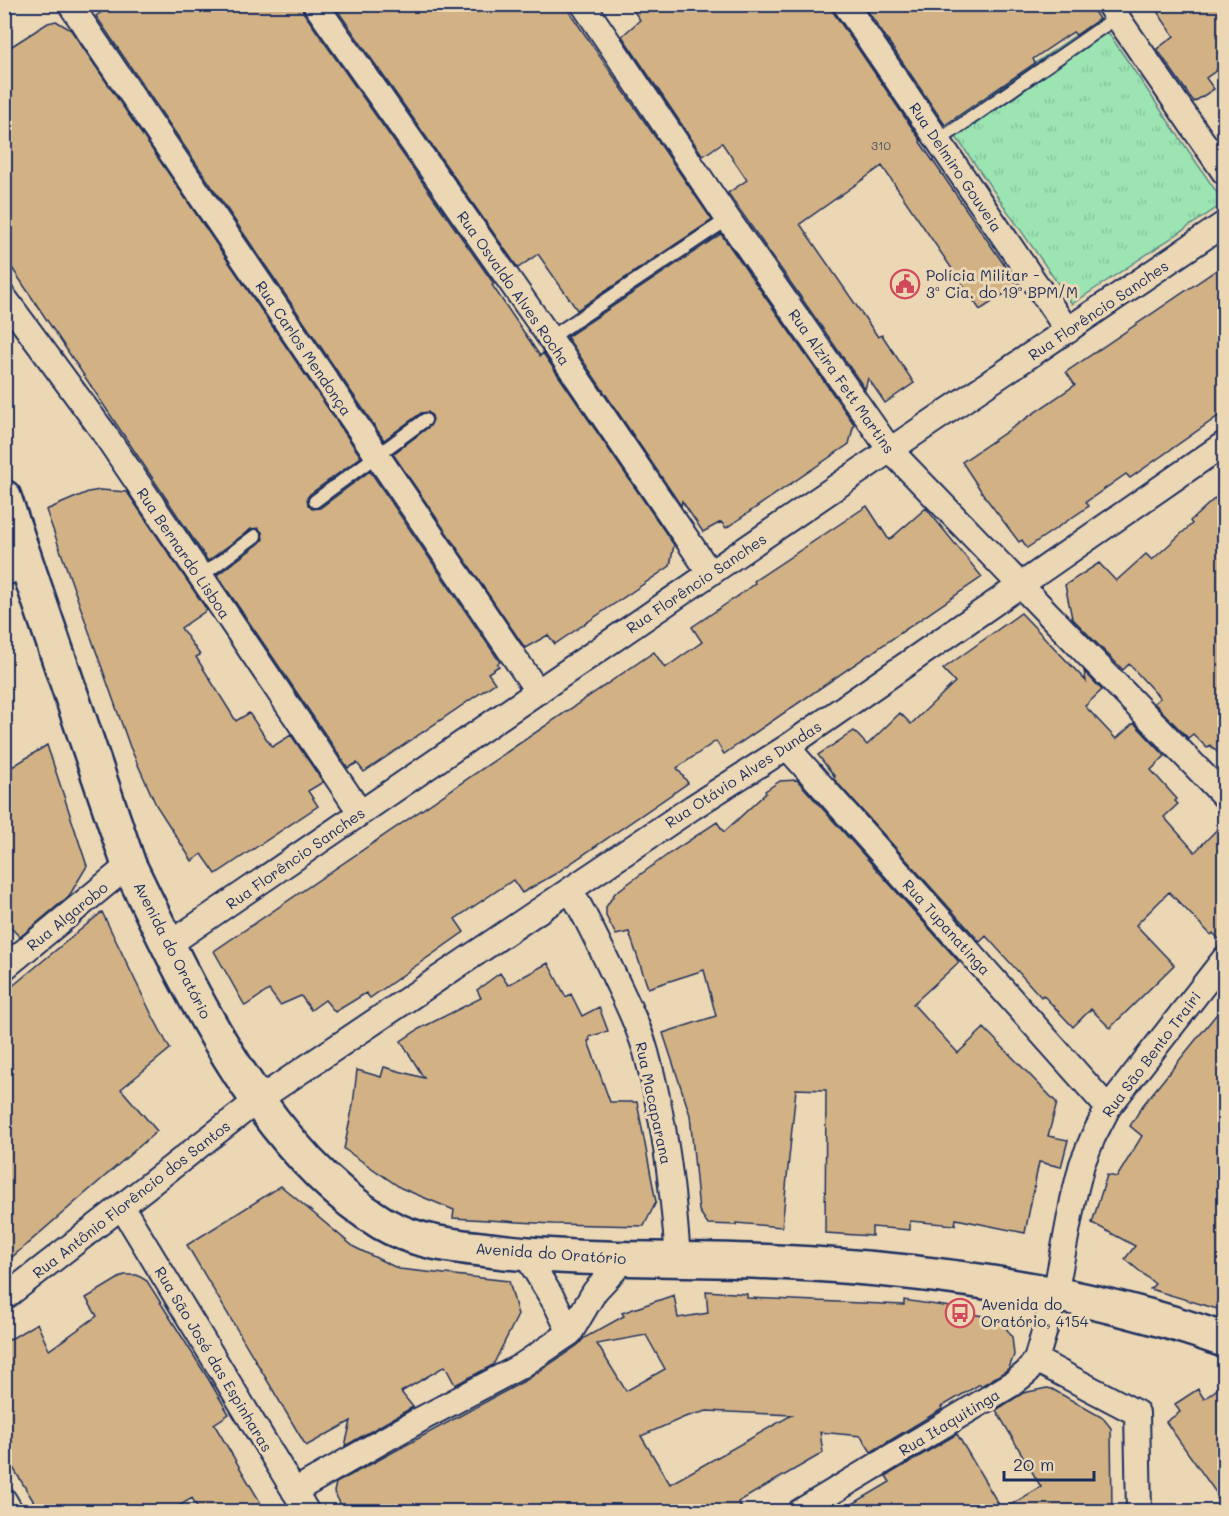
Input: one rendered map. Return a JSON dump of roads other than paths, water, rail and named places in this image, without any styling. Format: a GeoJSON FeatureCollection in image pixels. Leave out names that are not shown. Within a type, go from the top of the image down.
{"type":"FeatureCollection","features":[{"type":"Feature","properties":{"kind":"main road","name":"Avenida do Oratório"},"geometry":{"type":"LineString","coordinates":[[4,497],[15,568],[129,865],[168,945],[221,1043],[258,1100],[285,1136],[320,1174],[384,1224],[420,1239],[526,1255],[777,1262],[869,1269],[986,1283],[1109,1306],[1224,1340]]}},
{"type":"Feature","properties":{"kind":"street","name":"Rua Carlos Mendonça"},"geometry":{"type":"LineString","coordinates":[[70,4],[538,692]]}},
{"type":"Feature","properties":{"kind":"street","name":"Rua Osvaldo Alves Rocha"},"geometry":{"type":"LineString","coordinates":[[315,4],[550,338],[710,573]]}},
{"type":"Feature","properties":{"kind":"street","name":"Rua Alzira Fett Martins"},"geometry":{"type":"LineString","coordinates":[[583,4],[728,219],[890,450],[1224,796]]}},
{"type":"Feature","properties":{"kind":"street","name":"Rua Delmiro Gouveia"},"geometry":{"type":"LineString","coordinates":[[845,4],[1068,331]]}},
{"type":"Feature","properties":{"kind":"street"},"geometry":{"type":"LineString","coordinates":[[1117,10],[1224,172]]}},
{"type":"Feature","properties":{"kind":"street","name":"Rua Florêncio Sanches"},"geometry":{"type":"LineString","coordinates":[[168,945],[1224,224]]}},
{"type":"Feature","properties":{"kind":"street","name":"Rua Bernardo Lisboa"},"geometry":{"type":"LineString","coordinates":[[4,297],[102,430],[360,812]]}},
{"type":"Feature","properties":{"kind":"street","name":"Rua Otávio Alves Dundas"},"geometry":{"type":"LineString","coordinates":[[258,1100],[693,807],[787,747],[1224,444]]}},
{"type":"Feature","properties":{"kind":"street","name":"Rua Tupanatinga"},"geometry":{"type":"LineString","coordinates":[[787,747],[1108,1108]]}},
{"type":"Feature","properties":{"kind":"street","name":"Rua Algarobo"},"geometry":{"type":"LineString","coordinates":[[4,968],[129,865]]}},
{"type":"Feature","properties":{"kind":"street","name":"Rua Macaparana"},"geometry":{"type":"LineString","coordinates":[[571,891],[589,922],[618,983],[646,1052],[664,1134],[675,1215],[678,1259]]}},
{"type":"Feature","properties":{"kind":"street","name":"Rua São Bento Trairi"},"geometry":{"type":"LineString","coordinates":[[1055,1295],[1082,1164],[1108,1108],[1224,958]]}},
{"type":"Feature","properties":{"kind":"street","name":"Rua Antônio Florêncio dos Santos"},"geometry":{"type":"LineString","coordinates":[[4,1298],[258,1100]]}},
{"type":"Feature","properties":{"kind":"street","name":"Rua São José das Espinharas"},"geometry":{"type":"LineString","coordinates":[[122,1208],[307,1512]]}},
{"type":"Feature","properties":{"kind":"street"},"geometry":{"type":"LineString","coordinates":[[526,1255],[557,1306],[570,1333]]}},
{"type":"Feature","properties":{"kind":"street"},"geometry":{"type":"LineString","coordinates":[[294,1491],[521,1366],[570,1333],[595,1291],[625,1259]]}},
{"type":"Feature","properties":{"kind":"street","name":"Rua Itaquitinga"},"geometry":{"type":"LineString","coordinates":[[799,1512],[1012,1384],[1027,1372],[1036,1360],[1055,1295]]}},
{"type":"Feature","properties":{"kind":"street"},"geometry":{"type":"LineString","coordinates":[[1036,1360],[1137,1413],[1139,1512]]}},
{"type":"Feature","properties":{"kind":"street"},"geometry":{"type":"LineString","coordinates":[[4,1500],[11,1512]]}},
{"type":"Feature","properties":{"kind":"lane"},"geometry":{"type":"LineString","coordinates":[[938,141],[1117,10]]}},
{"type":"Feature","properties":{"kind":"lane"},"geometry":{"type":"LineString","coordinates":[[550,338],[728,219]]}},
{"type":"Feature","properties":{"kind":"lane"},"geometry":{"type":"LineString","coordinates":[[315,501],[425,420]]}},
{"type":"Feature","properties":{"kind":"lane"},"geometry":{"type":"LineString","coordinates":[[200,577],[255,536]]}},
{"type":"Feature","properties":{"kind":"place","name":"Polícia Militar - 3ª Cia. do 19º BPM/M"},"geometry":{"type":"Point","coordinates":[905,284]}},
{"type":"Feature","properties":{"kind":"place","name":"Avenida do Oratório, 4154"},"geometry":{"type":"Point","coordinates":[960,1313]}}]}
